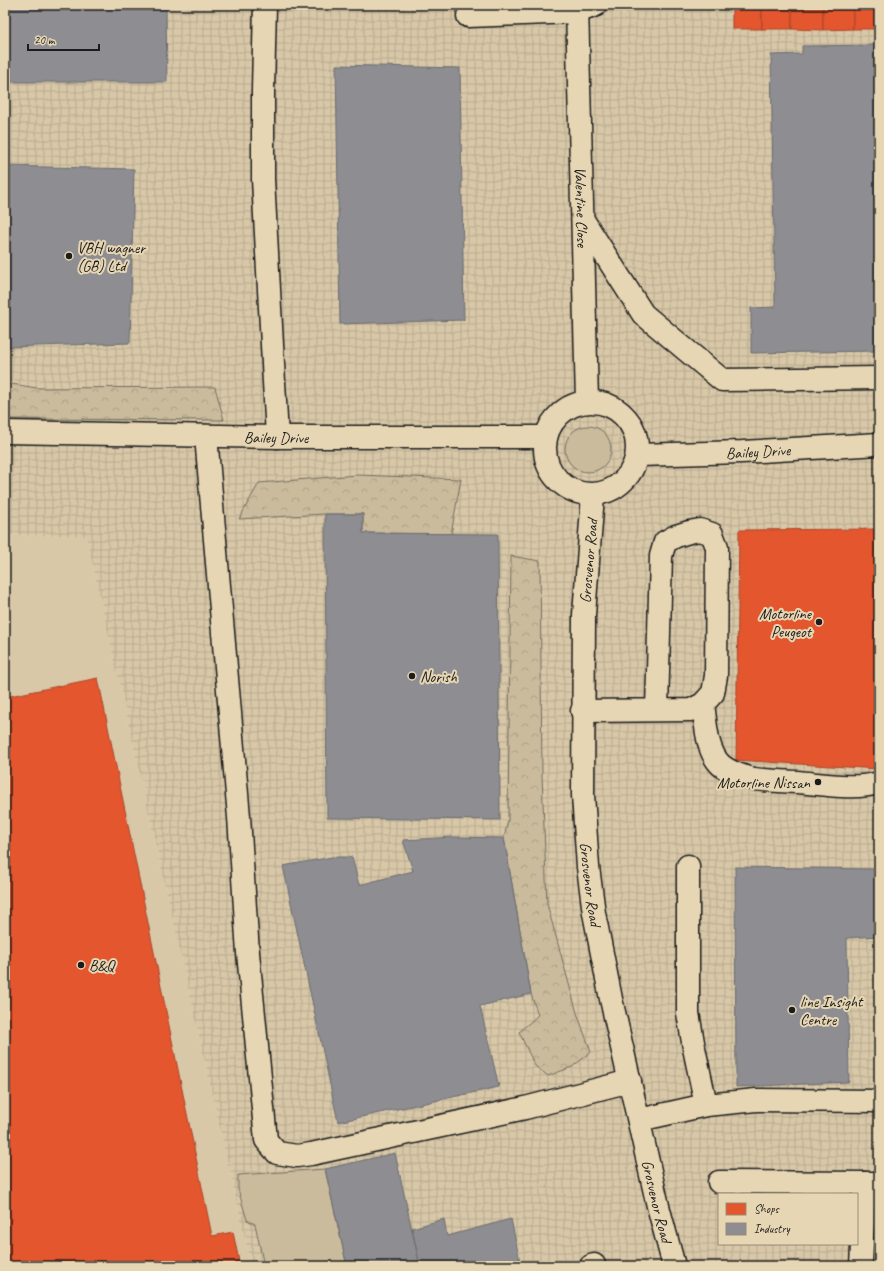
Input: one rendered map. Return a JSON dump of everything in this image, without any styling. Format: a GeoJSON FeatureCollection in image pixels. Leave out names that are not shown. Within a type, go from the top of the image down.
{"type":"FeatureCollection","features":[{"type":"Feature","properties":{"kind":"street"},"geometry":{"type":"LineString","coordinates":[[265,5],[263,179],[277,437]]}},
{"type":"Feature","properties":{"kind":"street"},"geometry":{"type":"LineString","coordinates":[[468,16],[584,8]]}},
{"type":"Feature","properties":{"kind":"street","name":"Valentine Close"},"geometry":{"type":"LineString","coordinates":[[584,8],[583,220],[587,402]]}},
{"type":"Feature","properties":{"kind":"street"},"geometry":{"type":"LineString","coordinates":[[583,220],[643,314],[722,380],[879,378]]}},
{"type":"Feature","properties":{"kind":"street"},"geometry":{"type":"LineString","coordinates":[[587,402],[601,403],[614,408],[625,416],[633,428],[637,441],[638,455],[634,467],[627,478],[618,487],[606,493],[593,495],[579,493],[566,487],[555,478],[548,466],[544,453],[546,437],[552,424],[561,413],[573,405],[587,402]]}},
{"type":"Feature","properties":{"kind":"street","name":"Bailey Drive"},"geometry":{"type":"LineString","coordinates":[[5,432],[277,437],[546,437]]}},
{"type":"Feature","properties":{"kind":"street"},"geometry":{"type":"LineString","coordinates":[[206,436],[239,817],[248,953],[266,1140],[277,1153],[297,1156],[304,1155],[525,1108],[630,1081]]}},
{"type":"Feature","properties":{"kind":"street","name":"Bailey Drive"},"geometry":{"type":"LineString","coordinates":[[638,455],[742,452],[879,444]]}},
{"type":"Feature","properties":{"kind":"street","name":"Grosvenor Road"},"geometry":{"type":"LineString","coordinates":[[593,495],[584,615],[582,711],[584,824],[591,891],[611,999],[674,1266]]}},
{"type":"Feature","properties":{"kind":"street"},"geometry":{"type":"LineString","coordinates":[[582,711],[691,710],[704,704],[713,693],[716,676],[717,547],[712,534],[700,530],[676,536],[665,542],[661,556],[657,710]]}},
{"type":"Feature","properties":{"kind":"street"},"geometry":{"type":"LineString","coordinates":[[704,704],[710,744],[714,756],[721,765],[741,775],[762,779],[838,785],[866,786],[879,783]]}},
{"type":"Feature","properties":{"kind":"street"},"geometry":{"type":"LineString","coordinates":[[688,866],[688,1013],[706,1105]]}},
{"type":"Feature","properties":{"kind":"street"},"geometry":{"type":"LineString","coordinates":[[639,1120],[706,1105],[756,1100],[879,1101]]}},
{"type":"Feature","properties":{"kind":"street"},"geometry":{"type":"LineString","coordinates":[[719,1182],[872,1183],[861,1266]]}},
{"type":"Feature","properties":{"kind":"shaded area"},"geometry":{"type":"Polygon","coordinates":[[[5,5],[879,5],[879,1266],[251,1266],[86,536],[5,535],[5,5]]]}},
{"type":"Feature","properties":{"kind":"shaded area","name":"B&Q"},"geometry":{"type":"Polygon","coordinates":[[[5,535],[86,536],[251,1266],[5,1266],[5,535]]]}},
{"type":"Feature","properties":{"kind":"green space"},"geometry":{"type":"Polygon","coordinates":[[[5,383],[37,388],[215,387],[224,420],[5,419],[5,383]]]}},
{"type":"Feature","properties":{"kind":"green space"},"geometry":{"type":"Polygon","coordinates":[[[588,426],[601,430],[607,436],[611,449],[607,462],[601,468],[588,472],[575,468],[569,462],[565,449],[569,436],[575,430],[588,426]]]}},
{"type":"Feature","properties":{"kind":"green space"},"geometry":{"type":"Polygon","coordinates":[[[357,475],[461,479],[451,534],[363,533],[363,514],[325,514],[239,519],[259,483],[357,475]]]}},
{"type":"Feature","properties":{"kind":"green space"},"geometry":{"type":"Polygon","coordinates":[[[511,556],[540,561],[542,775],[547,904],[577,1013],[591,1052],[572,1067],[548,1076],[535,1066],[519,1032],[538,1015],[531,994],[504,838],[508,820],[511,556]]]}},
{"type":"Feature","properties":{"kind":"green space"},"geometry":{"type":"Polygon","coordinates":[[[325,1169],[347,1266],[264,1266],[255,1224],[247,1220],[238,1189],[238,1175],[325,1169]]]}},
{"type":"Feature","properties":{"kind":"building: Shops"},"geometry":{"type":"Polygon","coordinates":[[[732,5],[762,5],[762,29],[732,29],[732,5]]]}},
{"type":"Feature","properties":{"kind":"building: Shops"},"geometry":{"type":"Polygon","coordinates":[[[762,5],[792,5],[792,29],[762,29],[762,5]]]}},
{"type":"Feature","properties":{"kind":"building: Shops"},"geometry":{"type":"Polygon","coordinates":[[[792,5],[823,5],[823,30],[792,29],[792,5]]]}},
{"type":"Feature","properties":{"kind":"building: Shops"},"geometry":{"type":"Polygon","coordinates":[[[823,5],[853,5],[853,29],[823,30],[823,5]]]}},
{"type":"Feature","properties":{"kind":"building: Shops"},"geometry":{"type":"Polygon","coordinates":[[[853,5],[879,5],[879,29],[853,29],[853,5]]]}},
{"type":"Feature","properties":{"kind":"building: Shops"},"geometry":{"type":"Polygon","coordinates":[[[879,529],[878,769],[736,760],[739,530],[879,529]]]}},
{"type":"Feature","properties":{"kind":"building: Shops","name":"B&Q"},"geometry":{"type":"Polygon","coordinates":[[[98,678],[212,1236],[233,1232],[240,1266],[5,1266],[5,697],[98,678]]]}},
{"type":"Feature","properties":{"kind":"building: Industry"},"geometry":{"type":"Polygon","coordinates":[[[5,5],[166,5],[167,82],[5,82],[5,5]]]}},
{"type":"Feature","properties":{"kind":"building: Industry"},"geometry":{"type":"Polygon","coordinates":[[[879,45],[879,351],[751,353],[751,308],[775,307],[771,55],[802,54],[802,46],[879,45]]]}},
{"type":"Feature","properties":{"kind":"building: Industry"},"geometry":{"type":"Polygon","coordinates":[[[336,65],[460,68],[464,320],[340,324],[336,65]]]}},
{"type":"Feature","properties":{"kind":"building: Industry","name":"VBH wagner (GB) Ltd"},"geometry":{"type":"Polygon","coordinates":[[[5,166],[134,169],[130,343],[5,347],[5,166]]]}},
{"type":"Feature","properties":{"kind":"building: Industry","name":"Norish"},"geometry":{"type":"Polygon","coordinates":[[[325,514],[363,514],[363,533],[498,534],[500,820],[327,818],[325,514]]]}},
{"type":"Feature","properties":{"kind":"building: Industry"},"geometry":{"type":"Polygon","coordinates":[[[454,837],[504,838],[531,994],[480,1006],[499,1087],[338,1122],[283,866],[332,857],[352,857],[359,885],[413,871],[403,840],[454,837]]]}},
{"type":"Feature","properties":{"kind":"building: Industry","name":"line Insight Centre"},"geometry":{"type":"Polygon","coordinates":[[[735,867],[879,869],[879,936],[847,938],[849,1082],[736,1087],[735,867]]]}},
{"type":"Feature","properties":{"kind":"building: Industry"},"geometry":{"type":"Polygon","coordinates":[[[395,1153],[420,1266],[347,1266],[325,1169],[395,1153]]]}},
{"type":"Feature","properties":{"kind":"building: Industry"},"geometry":{"type":"Polygon","coordinates":[[[444,1219],[447,1236],[511,1219],[521,1266],[420,1266],[412,1228],[444,1219]]]}},
{"type":"Feature","properties":{"kind":"place","name":"VBH wagner (GB) Ltd"},"geometry":{"type":"Point","coordinates":[69,256]}},
{"type":"Feature","properties":{"kind":"place","name":"Motorline Peugeot"},"geometry":{"type":"Point","coordinates":[819,622]}},
{"type":"Feature","properties":{"kind":"place","name":"Norish"},"geometry":{"type":"Point","coordinates":[412,676]}},
{"type":"Feature","properties":{"kind":"place","name":"Motorline Nissan"},"geometry":{"type":"Point","coordinates":[818,782]}},
{"type":"Feature","properties":{"kind":"place","name":"B&Q"},"geometry":{"type":"Point","coordinates":[81,965]}},
{"type":"Feature","properties":{"kind":"place","name":"line Insight Centre"},"geometry":{"type":"Point","coordinates":[792,1010]}}]}
